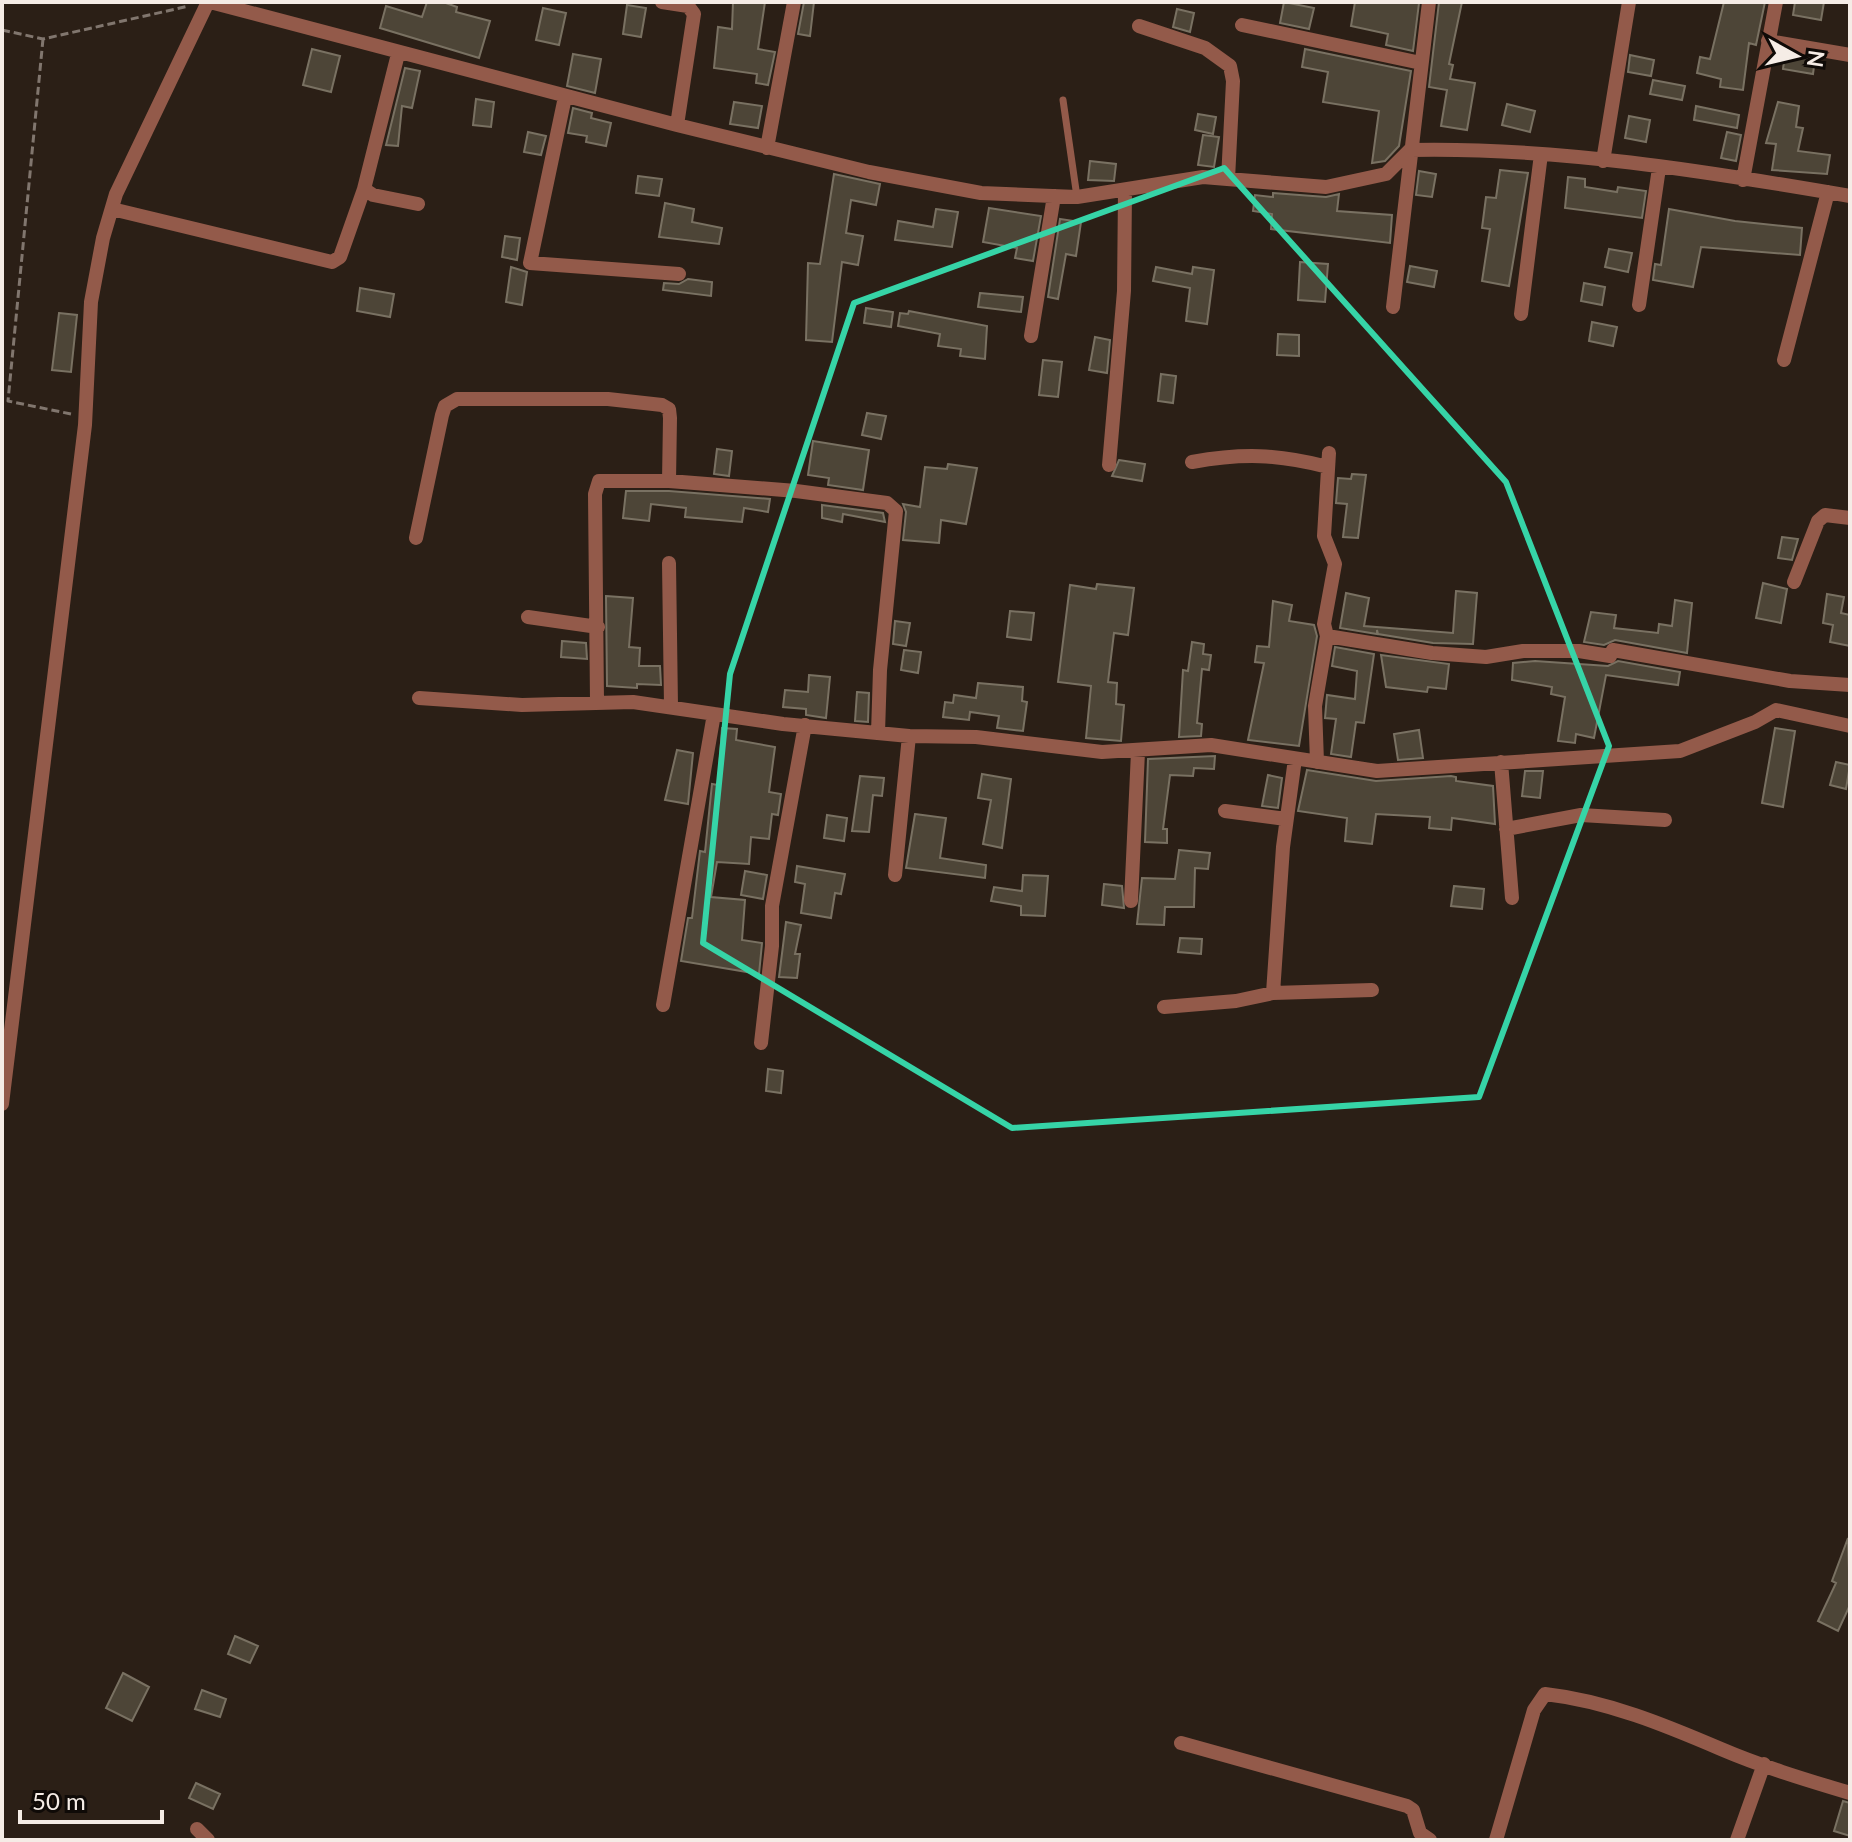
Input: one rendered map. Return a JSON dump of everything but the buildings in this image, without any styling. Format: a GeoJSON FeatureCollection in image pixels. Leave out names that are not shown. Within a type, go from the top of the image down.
{"type":"FeatureCollection","features":[{"type":"Feature","properties":{"kind":"street"},"geometry":{"type":"LineString","coordinates":[[2,1104],[84,418],[91,302],[112,209],[150,117],[209,2],[398,54],[767,148],[869,172],[981,193],[1077,197],[1125,192],[1203,177],[1326,187],[1386,174],[1410,150],[1488,148],[1659,168],[1850,196]]}},
{"type":"Feature","properties":{"kind":"street"},"geometry":{"type":"LineString","coordinates":[[662,2],[688,6],[694,14],[677,125]]}},
{"type":"Feature","properties":{"kind":"street"},"geometry":{"type":"LineString","coordinates":[[767,148],[794,2]]}},
{"type":"Feature","properties":{"kind":"street"},"geometry":{"type":"LineString","coordinates":[[1393,307],[1429,2]]}},
{"type":"Feature","properties":{"kind":"street"},"geometry":{"type":"LineString","coordinates":[[1603,161],[1629,2]]}},
{"type":"Feature","properties":{"kind":"street"},"geometry":{"type":"LineString","coordinates":[[1743,180],[1776,2]]}},
{"type":"Feature","properties":{"kind":"street"},"geometry":{"type":"LineString","coordinates":[[1242,25],[1421,63]]}},
{"type":"Feature","properties":{"kind":"street"},"geometry":{"type":"LineString","coordinates":[[1139,26],[1205,48],[1230,66],[1233,81],[1228,179]]}},
{"type":"Feature","properties":{"kind":"street"},"geometry":{"type":"LineString","coordinates":[[1768,41],[1850,55]]}},
{"type":"Feature","properties":{"kind":"street"},"geometry":{"type":"LineString","coordinates":[[112,209],[332,262],[340,257],[364,189],[398,54]]}},
{"type":"Feature","properties":{"kind":"street"},"geometry":{"type":"LineString","coordinates":[[565,97],[530,263],[679,274]]}},
{"type":"Feature","properties":{"kind":"street"},"geometry":{"type":"LineString","coordinates":[[1521,314],[1541,154]]}},
{"type":"Feature","properties":{"kind":"street"},"geometry":{"type":"LineString","coordinates":[[1639,305],[1659,168]]}},
{"type":"Feature","properties":{"kind":"street"},"geometry":{"type":"LineString","coordinates":[[364,189],[373,195],[418,204]]}},
{"type":"Feature","properties":{"kind":"street"},"geometry":{"type":"LineString","coordinates":[[1109,465],[1124,291],[1125,192]]}},
{"type":"Feature","properties":{"kind":"street"},"geometry":{"type":"LineString","coordinates":[[1784,360],[1828,192]]}},
{"type":"Feature","properties":{"kind":"street"},"geometry":{"type":"LineString","coordinates":[[1031,336],[1054,196]]}},
{"type":"Feature","properties":{"kind":"street"},"geometry":{"type":"LineString","coordinates":[[416,538],[442,415],[445,406],[457,399],[608,399],[662,405],[669,409],[670,418],[669,481]]}},
{"type":"Feature","properties":{"kind":"street"},"geometry":{"type":"LineString","coordinates":[[1192,462],[1235,455],[1329,460],[1324,536],[1335,564],[1324,624],[1327,636],[1315,706],[1317,762]]}},
{"type":"Feature","properties":{"kind":"street"},"geometry":{"type":"LineString","coordinates":[[597,701],[596,486],[604,479],[796,491],[893,506],[896,521],[880,670],[878,733]]}},
{"type":"Feature","properties":{"kind":"street"},"geometry":{"type":"LineString","coordinates":[[1794,582],[1818,521],[1825,515],[1850,518]]}},
{"type":"Feature","properties":{"kind":"street"},"geometry":{"type":"LineString","coordinates":[[669,563],[671,706]]}},
{"type":"Feature","properties":{"kind":"street"},"geometry":{"type":"LineString","coordinates":[[528,617],[598,627]]}},
{"type":"Feature","properties":{"kind":"street"},"geometry":{"type":"LineString","coordinates":[[1327,636],[1432,653],[1486,657],[1523,651],[1579,651],[1610,656],[1613,650],[1790,681],[1850,685]]}},
{"type":"Feature","properties":{"kind":"street"},"geometry":{"type":"LineString","coordinates":[[419,698],[522,705],[597,701],[671,706],[878,733],[976,737],[1102,752],[1211,745],[1377,771],[1680,751],[1755,722],[1776,710],[1850,726]]}},
{"type":"Feature","properties":{"kind":"street"},"geometry":{"type":"LineString","coordinates":[[663,1005],[714,714]]}},
{"type":"Feature","properties":{"kind":"street"},"geometry":{"type":"LineString","coordinates":[[761,1043],[772,906],[805,725]]}},
{"type":"Feature","properties":{"kind":"street"},"geometry":{"type":"LineString","coordinates":[[895,875],[909,736]]}},
{"type":"Feature","properties":{"kind":"street"},"geometry":{"type":"LineString","coordinates":[[1131,901],[1138,752]]}},
{"type":"Feature","properties":{"kind":"street"},"geometry":{"type":"LineString","coordinates":[[1273,993],[1286,819],[1295,759]]}},
{"type":"Feature","properties":{"kind":"street"},"geometry":{"type":"LineString","coordinates":[[1501,762],[1512,898]]}},
{"type":"Feature","properties":{"kind":"street"},"geometry":{"type":"LineString","coordinates":[[1225,811],[1286,819]]}},
{"type":"Feature","properties":{"kind":"street"},"geometry":{"type":"LineString","coordinates":[[1506,829],[1581,815],[1665,820]]}},
{"type":"Feature","properties":{"kind":"street"},"geometry":{"type":"LineString","coordinates":[[1164,1007],[1236,1001],[1273,993],[1372,990]]}},
{"type":"Feature","properties":{"kind":"street"},"geometry":{"type":"LineString","coordinates":[[1496,1840],[1534,1710],[1545,1694],[1645,1717],[1764,1764],[1850,1793]]}},
{"type":"Feature","properties":{"kind":"street"},"geometry":{"type":"LineString","coordinates":[[1181,1743],[1407,1806],[1413,1810],[1420,1833],[1430,1840]]}},
{"type":"Feature","properties":{"kind":"street"},"geometry":{"type":"LineString","coordinates":[[1737,1840],[1764,1764]]}},
{"type":"Feature","properties":{"kind":"lane"},"geometry":{"type":"LineString","coordinates":[[1063,100],[1077,197]]}},
{"type":"Feature","properties":{"kind":"path"},"geometry":{"type":"LineString","coordinates":[[2,30],[43,39],[191,5]]}},
{"type":"Feature","properties":{"kind":"path"},"geometry":{"type":"LineString","coordinates":[[8,401],[43,39]]}},
{"type":"Feature","properties":{"kind":"path"},"geometry":{"type":"LineString","coordinates":[[2,400],[84,418]]}},
{"type":"Feature","properties":{"kind":"highlighted area"},"geometry":{"type":"Polygon","coordinates":[[[1224,168],[1506,482],[1609,746],[1479,1097],[1012,1128],[703,943],[730,674],[854,303],[1224,168]]]}}]}
